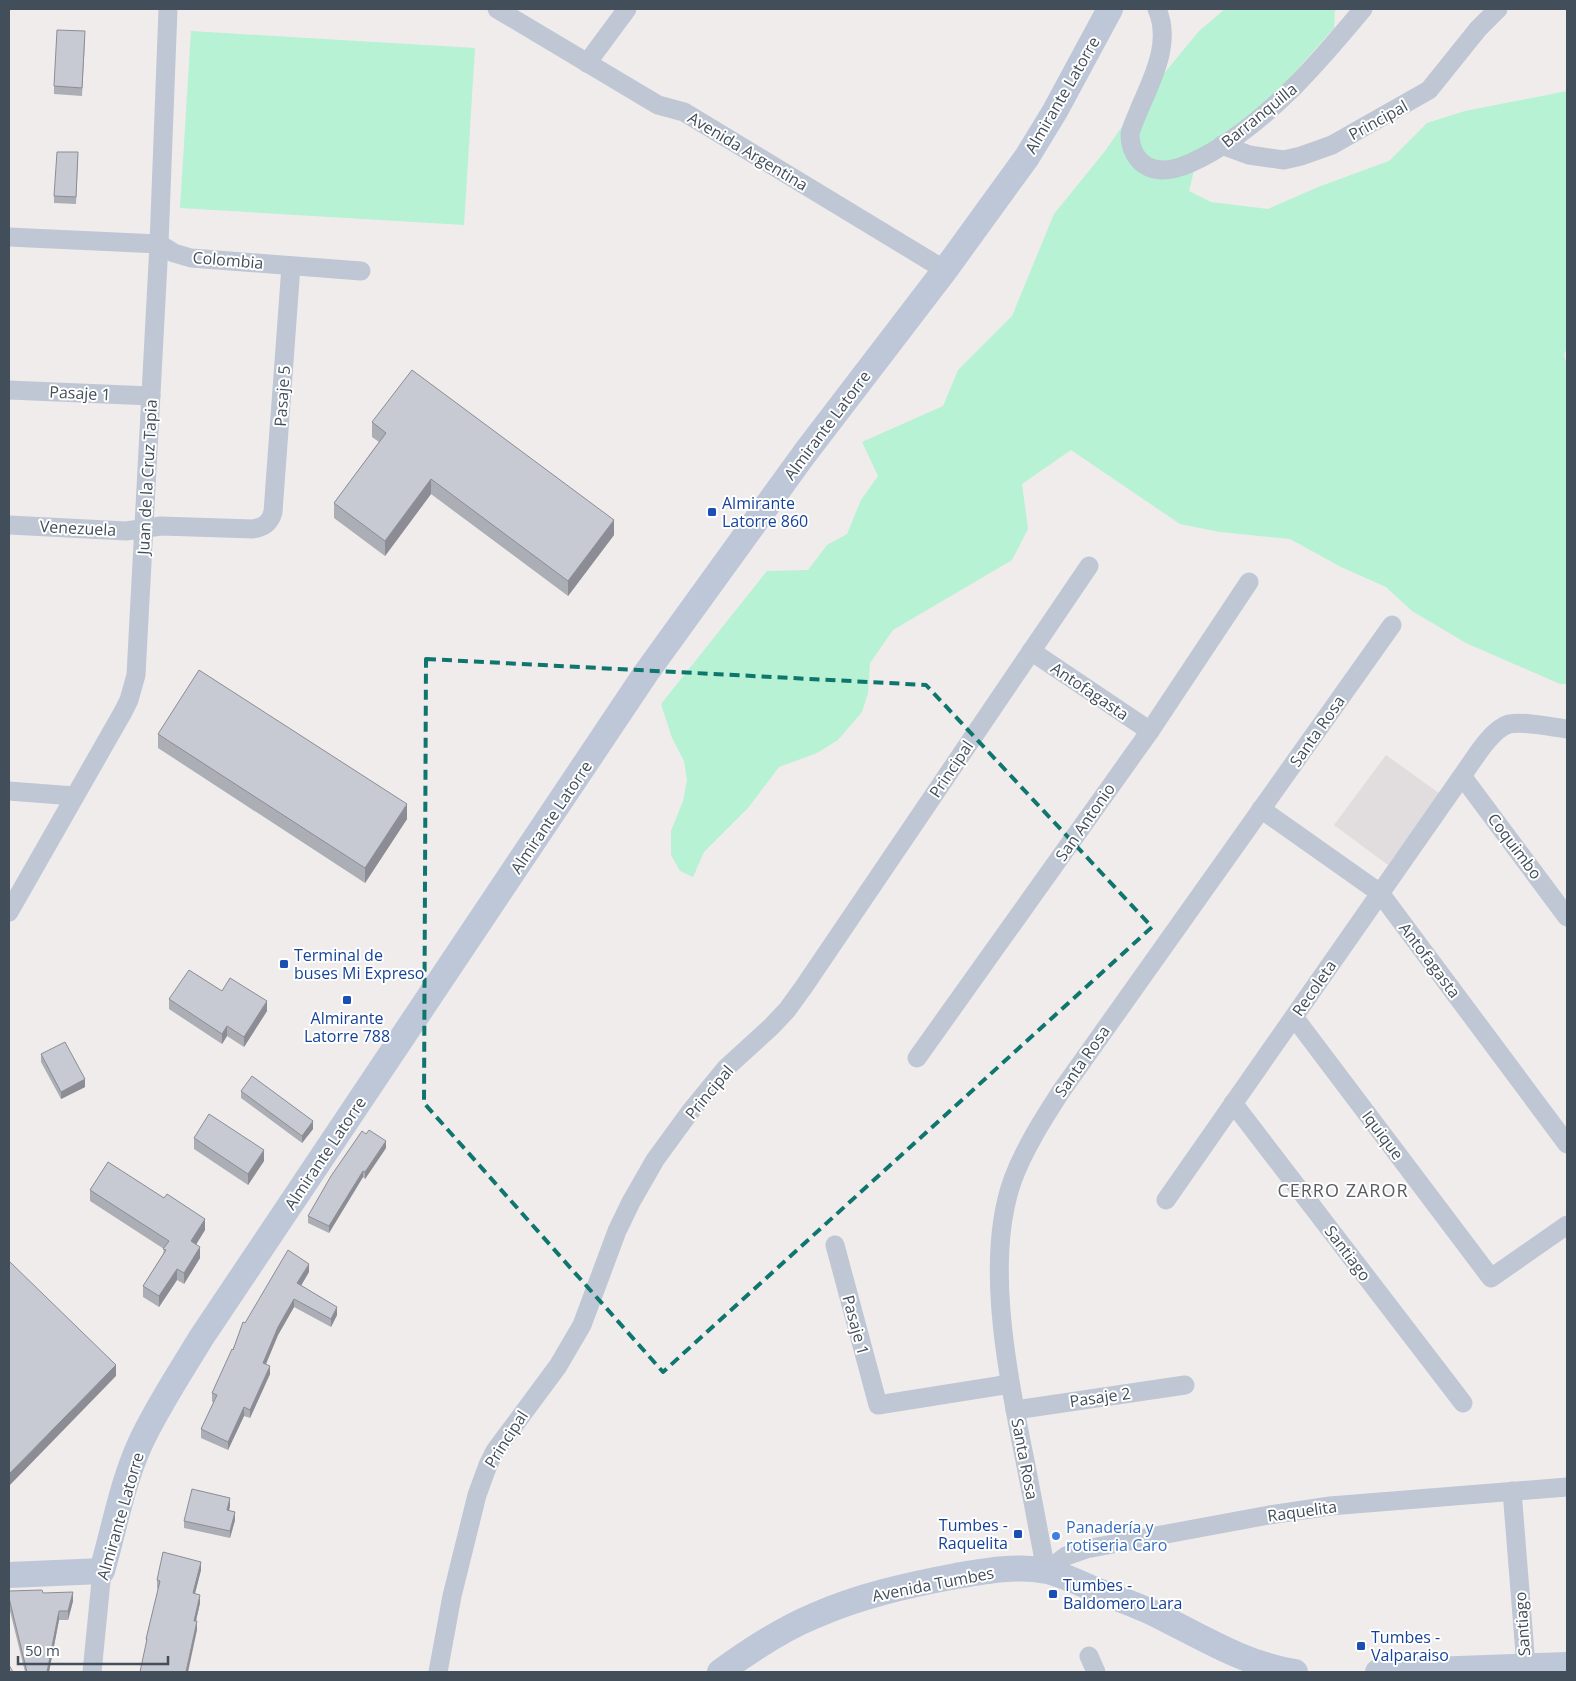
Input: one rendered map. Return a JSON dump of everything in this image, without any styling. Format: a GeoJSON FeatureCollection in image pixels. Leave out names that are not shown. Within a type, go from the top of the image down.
{"type":"FeatureCollection","features":[{"type":"Feature","properties":{"kind":"main road","name":"Almirante Latorre"},"geometry":{"type":"LineString","coordinates":[[102,1571],[130,1470],[140,1444],[201,1338],[646,673],[805,453],[945,270],[1027,157],[1055,111],[1110,9]]}},
{"type":"Feature","properties":{"kind":"main road","name":"Avenida Tumbes"},"geometry":{"type":"LineString","coordinates":[[720,1672],[766,1640],[845,1603],[912,1585],[981,1572],[1018,1570],[1046,1571],[1064,1576],[1149,1611],[1236,1655],[1279,1670],[1295,1672]]}},
{"type":"Feature","properties":{"kind":"main road"},"geometry":{"type":"LineString","coordinates":[[9,1575],[102,1571]]}},
{"type":"Feature","properties":{"kind":"main road"},"geometry":{"type":"LineString","coordinates":[[1378,1672],[1459,1671],[1567,1665]]}},
{"type":"Feature","properties":{"kind":"street","name":"Juan de la Cruz Tapia"},"geometry":{"type":"LineString","coordinates":[[9,912],[123,712],[133,687],[138,662],[159,244],[168,9]]}},
{"type":"Feature","properties":{"kind":"street"},"geometry":{"type":"LineString","coordinates":[[587,63],[627,9]]}},
{"type":"Feature","properties":{"kind":"street","name":"Barranquilla"},"geometry":{"type":"LineString","coordinates":[[1158,9],[1162,47],[1156,69],[1133,126],[1130,141],[1136,156],[1142,163],[1151,168],[1169,170],[1199,159],[1246,130],[1313,68],[1362,9]]}},
{"type":"Feature","properties":{"kind":"street","name":"Principal"},"geometry":{"type":"LineString","coordinates":[[1222,145],[1249,155],[1284,160],[1332,145],[1429,90],[1478,29],[1498,9]]}},
{"type":"Feature","properties":{"kind":"street","name":"Avenida Argentina"},"geometry":{"type":"LineString","coordinates":[[500,10],[658,105],[684,112],[945,270]]}},
{"type":"Feature","properties":{"kind":"street","name":"Colombia"},"geometry":{"type":"LineString","coordinates":[[9,237],[159,244],[174,253],[191,258],[361,271]]}},
{"type":"Feature","properties":{"kind":"street","name":"Pasaje 5"},"geometry":{"type":"LineString","coordinates":[[267,524],[272,519],[274,512],[291,266]]}},
{"type":"Feature","properties":{"kind":"street","name":"Pasaje 1"},"geometry":{"type":"LineString","coordinates":[[9,390],[151,396]]}},
{"type":"Feature","properties":{"kind":"street","name":"Venezuela"},"geometry":{"type":"LineString","coordinates":[[9,525],[126,530],[161,526],[253,529],[267,524]]}},
{"type":"Feature","properties":{"kind":"street","name":"Principal"},"geometry":{"type":"LineString","coordinates":[[438,1672],[452,1596],[477,1495],[488,1465],[507,1433],[558,1366],[582,1325],[617,1231],[650,1168],[690,1112],[726,1068],[787,1010],[1089,566]]}},
{"type":"Feature","properties":{"kind":"street","name":"San Antonio"},"geometry":{"type":"LineString","coordinates":[[917,1058],[1150,731],[1249,582]]}},
{"type":"Feature","properties":{"kind":"street","name":"Santa Rosa"},"geometry":{"type":"LineString","coordinates":[[1046,1571],[1010,1384],[1001,1315],[999,1274],[1005,1211],[1013,1180],[1043,1119],[1062,1090],[1392,625]]}},
{"type":"Feature","properties":{"kind":"street","name":"Antofagasta"},"geometry":{"type":"LineString","coordinates":[[1031,651],[1150,731]]}},
{"type":"Feature","properties":{"kind":"street","name":"Recoleta"},"geometry":{"type":"LineString","coordinates":[[1166,1200],[1462,776],[1495,732],[1504,726],[1515,723],[1567,729]]}},
{"type":"Feature","properties":{"kind":"street","name":"Coquimbo"},"geometry":{"type":"LineString","coordinates":[[1462,776],[1567,917]]}},
{"type":"Feature","properties":{"kind":"street"},"geometry":{"type":"LineString","coordinates":[[9,792],[74,796]]}},
{"type":"Feature","properties":{"kind":"street","name":"Antofagasta"},"geometry":{"type":"LineString","coordinates":[[1261,809],[1380,893],[1567,1144]]}},
{"type":"Feature","properties":{"kind":"street","name":"Iquique"},"geometry":{"type":"LineString","coordinates":[[1294,1017],[1491,1278],[1567,1225]]}},
{"type":"Feature","properties":{"kind":"street","name":"Santiago"},"geometry":{"type":"LineString","coordinates":[[1234,1103],[1463,1403]]}},
{"type":"Feature","properties":{"kind":"street","name":"Pasaje 1"},"geometry":{"type":"LineString","coordinates":[[835,1245],[878,1405],[1010,1384]]}},
{"type":"Feature","properties":{"kind":"street","name":"Pasaje 2"},"geometry":{"type":"LineString","coordinates":[[1015,1410],[1185,1385]]}},
{"type":"Feature","properties":{"kind":"street","name":"Raquelita"},"geometry":{"type":"LineString","coordinates":[[1046,1571],[1066,1556],[1081,1550],[1269,1515],[1330,1506],[1567,1487]]}},
{"type":"Feature","properties":{"kind":"street","name":"Santiago"},"geometry":{"type":"LineString","coordinates":[[1512,1491],[1526,1666]]}},
{"type":"Feature","properties":{"kind":"street","name":"Almirante Latorre"},"geometry":{"type":"LineString","coordinates":[[92,1672],[102,1571]]}},
{"type":"Feature","properties":{"kind":"highlighted area"},"geometry":{"type":"Polygon","coordinates":[[[426,659],[926,685],[1152,927],[663,1372],[424,1103],[426,659]]]}},
{"type":"Feature","properties":{"kind":"shaded area"},"geometry":{"type":"Polygon","coordinates":[[[1386,755],[1439,793],[1388,865],[1334,825],[1386,755]]]}},
{"type":"Feature","properties":{"kind":"green space"},"geometry":{"type":"Polygon","coordinates":[[[1225,9],[1335,9],[1334,28],[1254,118],[1228,130],[1198,154],[1189,191],[1211,202],[1268,209],[1318,187],[1389,161],[1427,123],[1465,111],[1567,91],[1567,347],[1564,355],[1567,366],[1567,684],[1560,684],[1466,643],[1412,611],[1386,587],[1341,567],[1290,539],[1220,532],[1180,524],[1071,450],[1022,484],[1028,529],[1012,560],[893,630],[870,663],[868,693],[862,712],[838,740],[817,753],[779,767],[748,808],[704,852],[693,877],[680,871],[671,855],[671,831],[683,801],[687,780],[684,761],[672,738],[661,704],[767,571],[808,570],[827,545],[847,534],[861,500],[878,476],[862,442],[943,406],[958,370],[1012,316],[1054,214],[1105,151],[1133,111],[1199,31],[1225,9]]]}},
{"type":"Feature","properties":{"kind":"green space"},"geometry":{"type":"Polygon","coordinates":[[[191,31],[475,48],[464,225],[180,208],[191,31]]]}},
{"type":"Feature","properties":{"kind":"building"},"geometry":{"type":"Polygon","coordinates":[[[57,30],[85,31],[82,88],[54,86],[57,30]]]}},
{"type":"Feature","properties":{"kind":"building"},"geometry":{"type":"Polygon","coordinates":[[[57,152],[78,152],[76,197],[54,196],[57,152]]]}},
{"type":"Feature","properties":{"kind":"building"},"geometry":{"type":"Polygon","coordinates":[[[412,370],[614,520],[568,581],[431,479],[385,541],[334,503],[386,433],[372,422],[412,370]]]}},
{"type":"Feature","properties":{"kind":"building"},"geometry":{"type":"Polygon","coordinates":[[[199,670],[407,804],[365,868],[158,734],[199,670]]]}},
{"type":"Feature","properties":{"kind":"building"},"geometry":{"type":"Polygon","coordinates":[[[189,970],[222,991],[230,978],[267,1001],[244,1037],[227,1026],[222,1034],[169,999],[189,970]]]}},
{"type":"Feature","properties":{"kind":"building"},"geometry":{"type":"Polygon","coordinates":[[[65,1042],[85,1079],[61,1092],[41,1054],[65,1042]]]}},
{"type":"Feature","properties":{"kind":"building"},"geometry":{"type":"Polygon","coordinates":[[[252,1076],[313,1121],[302,1136],[241,1091],[252,1076]]]}},
{"type":"Feature","properties":{"kind":"building"},"geometry":{"type":"Polygon","coordinates":[[[209,1114],[264,1150],[248,1174],[194,1138],[209,1114]]]}},
{"type":"Feature","properties":{"kind":"building"},"geometry":{"type":"Polygon","coordinates":[[[369,1130],[386,1141],[365,1172],[363,1171],[329,1226],[308,1216],[331,1176],[362,1131],[366,1134],[369,1130]]]}},
{"type":"Feature","properties":{"kind":"building"},"geometry":{"type":"Polygon","coordinates":[[[108,1162],[164,1198],[167,1194],[205,1219],[191,1241],[200,1247],[184,1273],[177,1269],[159,1296],[143,1286],[166,1250],[163,1249],[169,1241],[90,1190],[108,1162]]]}},
{"type":"Feature","properties":{"kind":"building"},"geometry":{"type":"Polygon","coordinates":[[[288,1250],[309,1264],[297,1283],[337,1307],[331,1319],[294,1299],[278,1327],[263,1363],[270,1366],[250,1410],[244,1407],[228,1442],[201,1429],[217,1395],[212,1393],[233,1350],[243,1322],[245,1323],[288,1250]]]}},
{"type":"Feature","properties":{"kind":"building"},"geometry":{"type":"Polygon","coordinates":[[[9,1261],[116,1365],[9,1474],[9,1261]]]}},
{"type":"Feature","properties":{"kind":"building"},"geometry":{"type":"Polygon","coordinates":[[[192,1489],[230,1498],[227,1510],[235,1512],[230,1531],[184,1521],[192,1489]]]}},
{"type":"Feature","properties":{"kind":"building"},"geometry":{"type":"Polygon","coordinates":[[[163,1552],[201,1562],[193,1593],[200,1595],[194,1621],[197,1621],[186,1672],[140,1672],[160,1581],[157,1580],[163,1552]]]}},
{"type":"Feature","properties":{"kind":"building"},"geometry":{"type":"Polygon","coordinates":[[[42,1590],[43,1593],[73,1592],[68,1611],[59,1611],[47,1672],[27,1672],[9,1598],[9,1591],[42,1590]]]}},
{"type":"Feature","properties":{"kind":"place","name":"Almirante Latorre 860"},"geometry":{"type":"Point","coordinates":[712,512]}},
{"type":"Feature","properties":{"kind":"place","name":"Terminal de buses Mi Expreso"},"geometry":{"type":"Point","coordinates":[284,964]}},
{"type":"Feature","properties":{"kind":"place","name":"Almirante Latorre 788"},"geometry":{"type":"Point","coordinates":[347,1000]}},
{"type":"Feature","properties":{"kind":"place","name":"Tumbes - Raquelita"},"geometry":{"type":"Point","coordinates":[1018,1534]}},
{"type":"Feature","properties":{"kind":"place","name":"Panadería y rotiseria Caro"},"geometry":{"type":"Point","coordinates":[1056,1536]}},
{"type":"Feature","properties":{"kind":"place","name":"Tumbes - Baldomero Lara"},"geometry":{"type":"Point","coordinates":[1053,1594]}},
{"type":"Feature","properties":{"kind":"place","name":"Tumbes - Valparaiso"},"geometry":{"type":"Point","coordinates":[1361,1646]}},
{"type":"Feature","properties":{"kind":"district","name":"CERRO ZAROR"},"geometry":{"type":"Point","coordinates":[1343,1191]}}]}
